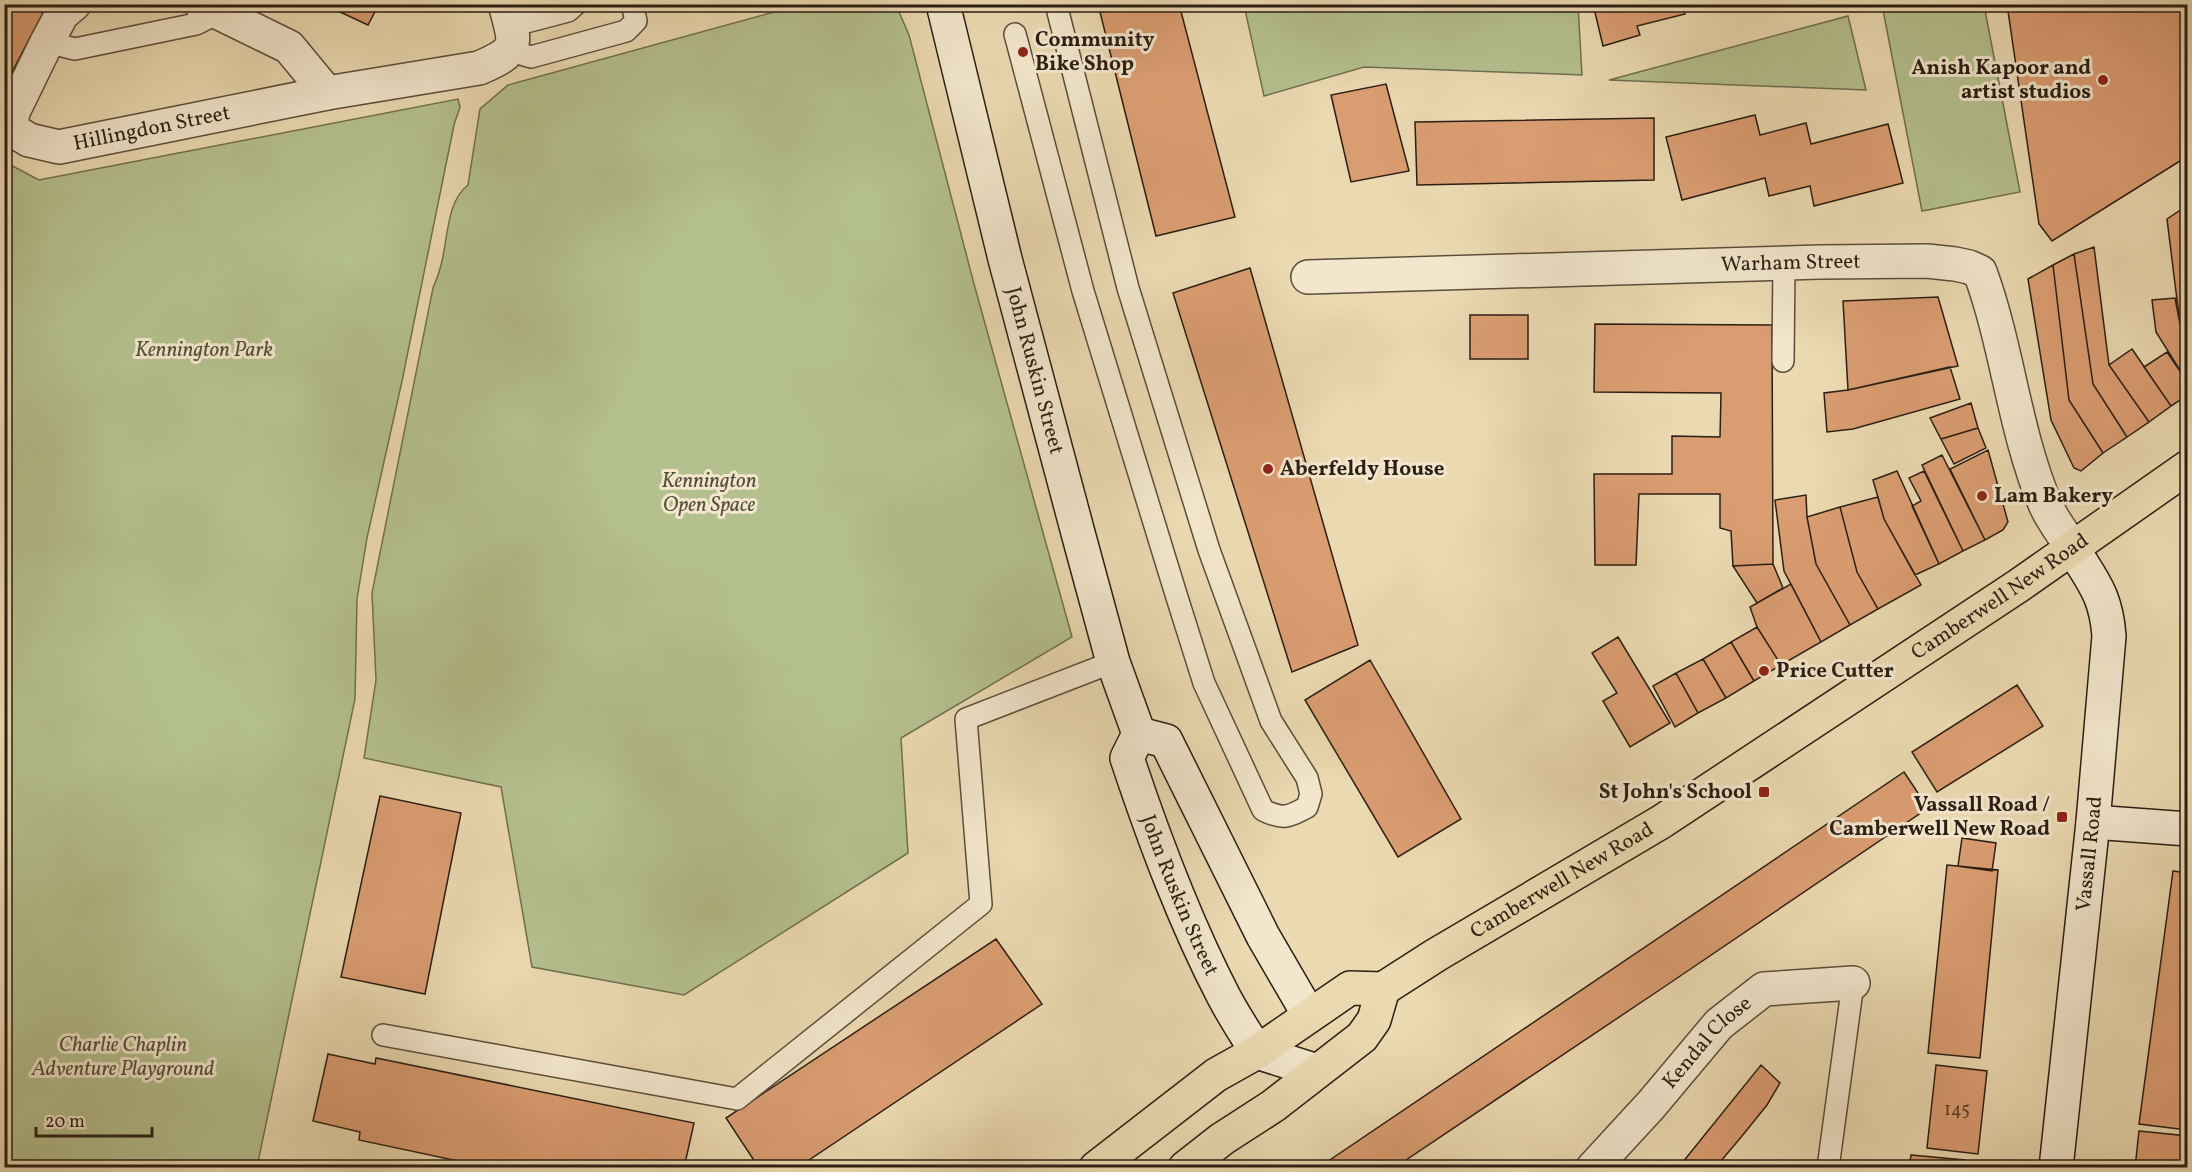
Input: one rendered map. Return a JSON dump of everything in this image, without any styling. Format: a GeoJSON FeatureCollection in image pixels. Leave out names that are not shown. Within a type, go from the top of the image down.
{"type":"FeatureCollection","features":[{"type":"Feature","properties":{"kind":"highway","name":"Camberwell New Road"},"geometry":{"type":"LineString","coordinates":[[1383,989],[1465,937],[1661,822],[2073,549],[2187,467]]}},
{"type":"Feature","properties":{"kind":"highway"},"geometry":{"type":"LineString","coordinates":[[1096,1167],[1216,1075],[1257,1052],[1350,988],[1383,989],[1374,1020],[1362,1037],[1273,1106],[1185,1167]]}},
{"type":"Feature","properties":{"kind":"street","name":"Hillingdon Street"},"geometry":{"type":"LineString","coordinates":[[74,4],[62,14],[13,112],[8,127],[29,140],[59,147],[327,93],[479,68],[498,60],[509,27]]}},
{"type":"Feature","properties":{"kind":"street","name":"John Ruskin Street"},"geometry":{"type":"LineString","coordinates":[[943,4],[1005,259],[1113,662],[1139,734],[1127,758],[1175,891],[1224,998],[1257,1052]]}},
{"type":"Feature","properties":{"kind":"street"},"geometry":{"type":"LineString","coordinates":[[209,9],[289,46],[327,93]]}},
{"type":"Feature","properties":{"kind":"street","name":"Warham Street"},"geometry":{"type":"LineString","coordinates":[[1308,277],[1784,263],[1927,261],[1969,267],[1980,272],[1989,296],[2011,393],[2047,508],[2073,549]]}},
{"type":"Feature","properties":{"kind":"street","name":"Vassall Road"},"geometry":{"type":"LineString","coordinates":[[2056,1167],[2093,822],[2109,636],[2108,614],[2104,599],[2073,549]]}},
{"type":"Feature","properties":{"kind":"street"},"geometry":{"type":"LineString","coordinates":[[1139,734],[1166,741],[1263,936],[1309,1015]]}},
{"type":"Feature","properties":{"kind":"street"},"geometry":{"type":"LineString","coordinates":[[2093,822],[2187,829]]}},
{"type":"Feature","properties":{"kind":"street","name":"Kendal Close"},"geometry":{"type":"LineString","coordinates":[[1593,1167],[1651,1105],[1719,1024],[1764,989],[1853,983]]}},
{"type":"Feature","properties":{"kind":"street"},"geometry":{"type":"LineString","coordinates":[[1257,1052],[1317,1071]]}},
{"type":"Feature","properties":{"kind":"lane"},"geometry":{"type":"LineString","coordinates":[[576,4],[568,11],[509,27],[531,57],[626,31],[636,21],[632,4]]}},
{"type":"Feature","properties":{"kind":"lane"},"geometry":{"type":"LineString","coordinates":[[1015,34],[1083,291],[1204,683],[1263,810],[1277,817],[1292,816],[1307,807],[1311,794],[1307,778],[1271,721],[1209,550],[1128,288],[1056,4]]}},
{"type":"Feature","properties":{"kind":"lane"},"geometry":{"type":"LineString","coordinates":[[47,42],[75,49],[196,24],[209,9]]}},
{"type":"Feature","properties":{"kind":"lane"},"geometry":{"type":"LineString","coordinates":[[1784,263],[1784,361]]}},
{"type":"Feature","properties":{"kind":"lane"},"geometry":{"type":"LineString","coordinates":[[383,1035],[737,1099],[981,904],[966,719],[1113,662]]}},
{"type":"Feature","properties":{"kind":"lane"},"geometry":{"type":"LineString","coordinates":[[1828,1167],[1853,983]]}},
{"type":"Feature","properties":{"kind":"green space","name":"Kennington Open Space"},"geometry":{"type":"Polygon","coordinates":[[[803,4],[896,5],[909,35],[974,284],[1072,637],[901,738],[908,853],[684,995],[532,967],[501,787],[364,758],[376,680],[372,593],[433,288],[441,265],[455,201],[468,185],[480,109],[508,85],[803,4]]]}},
{"type":"Feature","properties":{"kind":"green space"},"geometry":{"type":"Polygon","coordinates":[[[1244,5],[1578,5],[1582,75],[1364,67],[1264,96],[1244,5]]]}},
{"type":"Feature","properties":{"kind":"green space"},"geometry":{"type":"Polygon","coordinates":[[[1882,5],[1984,5],[2020,192],[1922,211],[1882,5]]]}},
{"type":"Feature","properties":{"kind":"green space"},"geometry":{"type":"Polygon","coordinates":[[[1848,16],[1866,90],[1609,80],[1848,16]]]}},
{"type":"Feature","properties":{"kind":"green space","name":"Kennington Park"},"geometry":{"type":"Polygon","coordinates":[[[458,99],[460,107],[454,125],[402,381],[367,538],[357,599],[355,699],[257,1167],[5,1167],[5,162],[39,180],[458,99]]]}},
{"type":"Feature","properties":{"kind":"building"},"geometry":{"type":"Polygon","coordinates":[[[4,4],[28,4],[43,13],[4,87],[4,4]]]}},
{"type":"Feature","properties":{"kind":"building"},"geometry":{"type":"Polygon","coordinates":[[[323,4],[379,4],[368,25],[323,4]]]}},
{"type":"Feature","properties":{"kind":"building"},"geometry":{"type":"Polygon","coordinates":[[[1098,4],[1179,4],[1235,217],[1156,236],[1098,4]]]}},
{"type":"Feature","properties":{"kind":"building"},"geometry":{"type":"Polygon","coordinates":[[[1593,4],[1682,4],[1685,14],[1637,26],[1640,35],[1603,46],[1593,4]]]}},
{"type":"Feature","properties":{"kind":"building","name":"Anish Kapoor and artist studios"},"geometry":{"type":"Polygon","coordinates":[[[2007,4],[2188,4],[2188,156],[2052,241],[2039,224],[2007,4]]]}},
{"type":"Feature","properties":{"kind":"building"},"geometry":{"type":"Polygon","coordinates":[[[1386,84],[1409,171],[1351,182],[1331,95],[1386,84]]]}},
{"type":"Feature","properties":{"kind":"building"},"geometry":{"type":"Polygon","coordinates":[[[1755,115],[1760,135],[1806,123],[1811,144],[1888,124],[1903,183],[1814,206],[1810,186],[1769,196],[1765,178],[1682,200],[1666,137],[1755,115]]]}},
{"type":"Feature","properties":{"kind":"building"},"geometry":{"type":"Polygon","coordinates":[[[1654,118],[1654,180],[1417,185],[1415,122],[1654,118]]]}},
{"type":"Feature","properties":{"kind":"building"},"geometry":{"type":"Polygon","coordinates":[[[2188,205],[2188,336],[2180,324],[2167,219],[2188,205]]]}},
{"type":"Feature","properties":{"kind":"building"},"geometry":{"type":"Polygon","coordinates":[[[2094,247],[2109,365],[2149,422],[2127,437],[2093,384],[2074,254],[2094,247]]]}},
{"type":"Feature","properties":{"kind":"building"},"geometry":{"type":"Polygon","coordinates":[[[2074,254],[2093,384],[2127,437],[2103,453],[2069,400],[2053,265],[2074,254]]]}},
{"type":"Feature","properties":{"kind":"building"},"geometry":{"type":"Polygon","coordinates":[[[2053,265],[2069,400],[2103,453],[2081,471],[2074,468],[2051,420],[2028,279],[2053,265]]]}},
{"type":"Feature","properties":{"kind":"building","name":"Aberfeldy House"},"geometry":{"type":"Polygon","coordinates":[[[1250,268],[1358,645],[1292,672],[1173,293],[1250,268]]]}},
{"type":"Feature","properties":{"kind":"building"},"geometry":{"type":"Polygon","coordinates":[[[1938,297],[1958,366],[1848,390],[1843,301],[1938,297]]]}},
{"type":"Feature","properties":{"kind":"building"},"geometry":{"type":"Polygon","coordinates":[[[2175,298],[2180,324],[2188,336],[2188,383],[2156,332],[2152,300],[2175,298]]]}},
{"type":"Feature","properties":{"kind":"building"},"geometry":{"type":"Polygon","coordinates":[[[1470,315],[1528,315],[1528,359],[1470,359],[1470,315]]]}},
{"type":"Feature","properties":{"kind":"building"},"geometry":{"type":"Polygon","coordinates":[[[1595,324],[1772,325],[1773,564],[1733,566],[1731,531],[1720,528],[1720,494],[1639,494],[1636,565],[1595,565],[1594,474],[1672,474],[1672,436],[1720,437],[1721,393],[1594,392],[1595,324]]]}},
{"type":"Feature","properties":{"kind":"building"},"geometry":{"type":"Polygon","coordinates":[[[2132,349],[2171,406],[2149,422],[2109,365],[2132,349]]]}},
{"type":"Feature","properties":{"kind":"building"},"geometry":{"type":"Polygon","coordinates":[[[2167,352],[2188,383],[2188,395],[2171,406],[2144,367],[2167,352]]]}},
{"type":"Feature","properties":{"kind":"building"},"geometry":{"type":"Polygon","coordinates":[[[1950,367],[1960,399],[1853,429],[1827,432],[1824,393],[1848,390],[1950,367]]]}},
{"type":"Feature","properties":{"kind":"building"},"geometry":{"type":"Polygon","coordinates":[[[1971,403],[1978,428],[1941,439],[1930,418],[1971,403]]]}},
{"type":"Feature","properties":{"kind":"building"},"geometry":{"type":"Polygon","coordinates":[[[1978,428],[1986,448],[1954,464],[1941,439],[1978,428]]]}},
{"type":"Feature","properties":{"kind":"building","name":"Lam Bakery"},"geometry":{"type":"Polygon","coordinates":[[[1988,450],[2008,522],[2003,530],[1985,540],[1950,469],[1988,450]]]}},
{"type":"Feature","properties":{"kind":"building"},"geometry":{"type":"Polygon","coordinates":[[[1942,455],[1985,540],[1963,551],[1922,465],[1942,455]]]}},
{"type":"Feature","properties":{"kind":"building"},"geometry":{"type":"Polygon","coordinates":[[[1897,471],[1939,564],[1915,575],[1884,519],[1873,480],[1897,471]]]}},
{"type":"Feature","properties":{"kind":"building"},"geometry":{"type":"Polygon","coordinates":[[[1924,471],[1963,551],[1939,564],[1912,506],[1921,501],[1909,478],[1924,471]]]}},
{"type":"Feature","properties":{"kind":"building"},"geometry":{"type":"Polygon","coordinates":[[[1806,495],[1807,517],[1816,564],[1850,625],[1821,642],[1784,571],[1775,500],[1806,495]]]}},
{"type":"Feature","properties":{"kind":"building"},"geometry":{"type":"Polygon","coordinates":[[[1878,497],[1884,519],[1921,585],[1878,609],[1857,572],[1840,507],[1878,497]]]}},
{"type":"Feature","properties":{"kind":"building"},"geometry":{"type":"Polygon","coordinates":[[[1840,507],[1857,572],[1878,609],[1850,625],[1816,564],[1807,517],[1840,507]]]}},
{"type":"Feature","properties":{"kind":"building"},"geometry":{"type":"Polygon","coordinates":[[[1773,564],[1783,588],[1757,603],[1733,566],[1773,564]]]}},
{"type":"Feature","properties":{"kind":"building"},"geometry":{"type":"Polygon","coordinates":[[[1791,584],[1821,642],[1781,665],[1757,627],[1750,607],[1791,584]]]}},
{"type":"Feature","properties":{"kind":"building"},"geometry":{"type":"Polygon","coordinates":[[[1757,627],[1781,665],[1754,681],[1731,642],[1757,627]]]}},
{"type":"Feature","properties":{"kind":"building"},"geometry":{"type":"Polygon","coordinates":[[[1618,637],[1670,723],[1630,747],[1603,701],[1617,693],[1592,653],[1618,637]]]}},
{"type":"Feature","properties":{"kind":"building"},"geometry":{"type":"Polygon","coordinates":[[[1731,642],[1754,681],[1726,698],[1703,659],[1731,642]]]}},
{"type":"Feature","properties":{"kind":"building"},"geometry":{"type":"Polygon","coordinates":[[[1703,659],[1726,698],[1698,713],[1676,673],[1703,659]]]}},
{"type":"Feature","properties":{"kind":"building"},"geometry":{"type":"Polygon","coordinates":[[[1370,660],[1461,819],[1398,857],[1305,700],[1370,660]]]}},
{"type":"Feature","properties":{"kind":"building"},"geometry":{"type":"Polygon","coordinates":[[[1676,673],[1698,713],[1675,727],[1653,686],[1676,673]]]}},
{"type":"Feature","properties":{"kind":"building"},"geometry":{"type":"Polygon","coordinates":[[[2017,685],[2043,726],[1937,792],[1912,752],[2017,685]]]}},
{"type":"Feature","properties":{"kind":"building"},"geometry":{"type":"Polygon","coordinates":[[[2188,734],[2188,793],[2182,793],[2188,734]]]}},
{"type":"Feature","properties":{"kind":"building"},"geometry":{"type":"Polygon","coordinates":[[[1904,772],[1928,808],[1664,987],[1394,1168],[1318,1168],[1904,772]]]}},
{"type":"Feature","properties":{"kind":"building"},"geometry":{"type":"Polygon","coordinates":[[[380,796],[461,813],[425,994],[341,977],[380,796]]]}},
{"type":"Feature","properties":{"kind":"building"},"geometry":{"type":"Polygon","coordinates":[[[1962,838],[1996,843],[1992,871],[1958,866],[1962,838]]]}},
{"type":"Feature","properties":{"kind":"building"},"geometry":{"type":"Polygon","coordinates":[[[1947,865],[1998,870],[1980,1058],[1928,1053],[1947,865]]]}},
{"type":"Feature","properties":{"kind":"building"},"geometry":{"type":"Polygon","coordinates":[[[2173,871],[2188,873],[2187,1130],[2139,1124],[2173,871]]]}},
{"type":"Feature","properties":{"kind":"building"},"geometry":{"type":"Polygon","coordinates":[[[996,939],[1042,1004],[797,1168],[759,1168],[726,1118],[996,939]]]}},
{"type":"Feature","properties":{"kind":"building"},"geometry":{"type":"Polygon","coordinates":[[[328,1054],[375,1064],[376,1058],[694,1123],[684,1168],[491,1168],[359,1140],[360,1132],[313,1121],[328,1054]]]}},
{"type":"Feature","properties":{"kind":"building"},"geometry":{"type":"Polygon","coordinates":[[[1761,1065],[1780,1083],[1767,1105],[1715,1168],[1678,1168],[1761,1065]]]}},
{"type":"Feature","properties":{"kind":"building"},"geometry":{"type":"Polygon","coordinates":[[[1936,1065],[1987,1071],[1978,1154],[1927,1148],[1936,1065]]]}},
{"type":"Feature","properties":{"kind":"building"},"geometry":{"type":"Polygon","coordinates":[[[2139,1131],[2188,1136],[2185,1168],[2135,1168],[2139,1131]]]}},
{"type":"Feature","properties":{"kind":"building"},"geometry":{"type":"Polygon","coordinates":[[[1911,1155],[1965,1160],[1964,1168],[1909,1168],[1911,1155]]]}},
{"type":"Feature","properties":{"kind":"place","name":"Community Bike Shop"},"geometry":{"type":"Point","coordinates":[1023,52]}},
{"type":"Feature","properties":{"kind":"place","name":"Anish Kapoor and artist studios"},"geometry":{"type":"Point","coordinates":[2103,80]}},
{"type":"Feature","properties":{"kind":"place","name":"Aberfeldy House"},"geometry":{"type":"Point","coordinates":[1268,469]}},
{"type":"Feature","properties":{"kind":"place","name":"Lam Bakery"},"geometry":{"type":"Point","coordinates":[1982,496]}},
{"type":"Feature","properties":{"kind":"place","name":"Price Cutter"},"geometry":{"type":"Point","coordinates":[1764,671]}},
{"type":"Feature","properties":{"kind":"place","name":"St John's School"},"geometry":{"type":"Point","coordinates":[1764,792]}},
{"type":"Feature","properties":{"kind":"place","name":"Vassall Road / Camberwell New Road"},"geometry":{"type":"Point","coordinates":[2062,817]}},
{"type":"Feature","properties":{"kind":"park label","name":"Charlie Chaplin Adventure Playground"},"geometry":{"type":"Point","coordinates":[123,1057]}}]}
